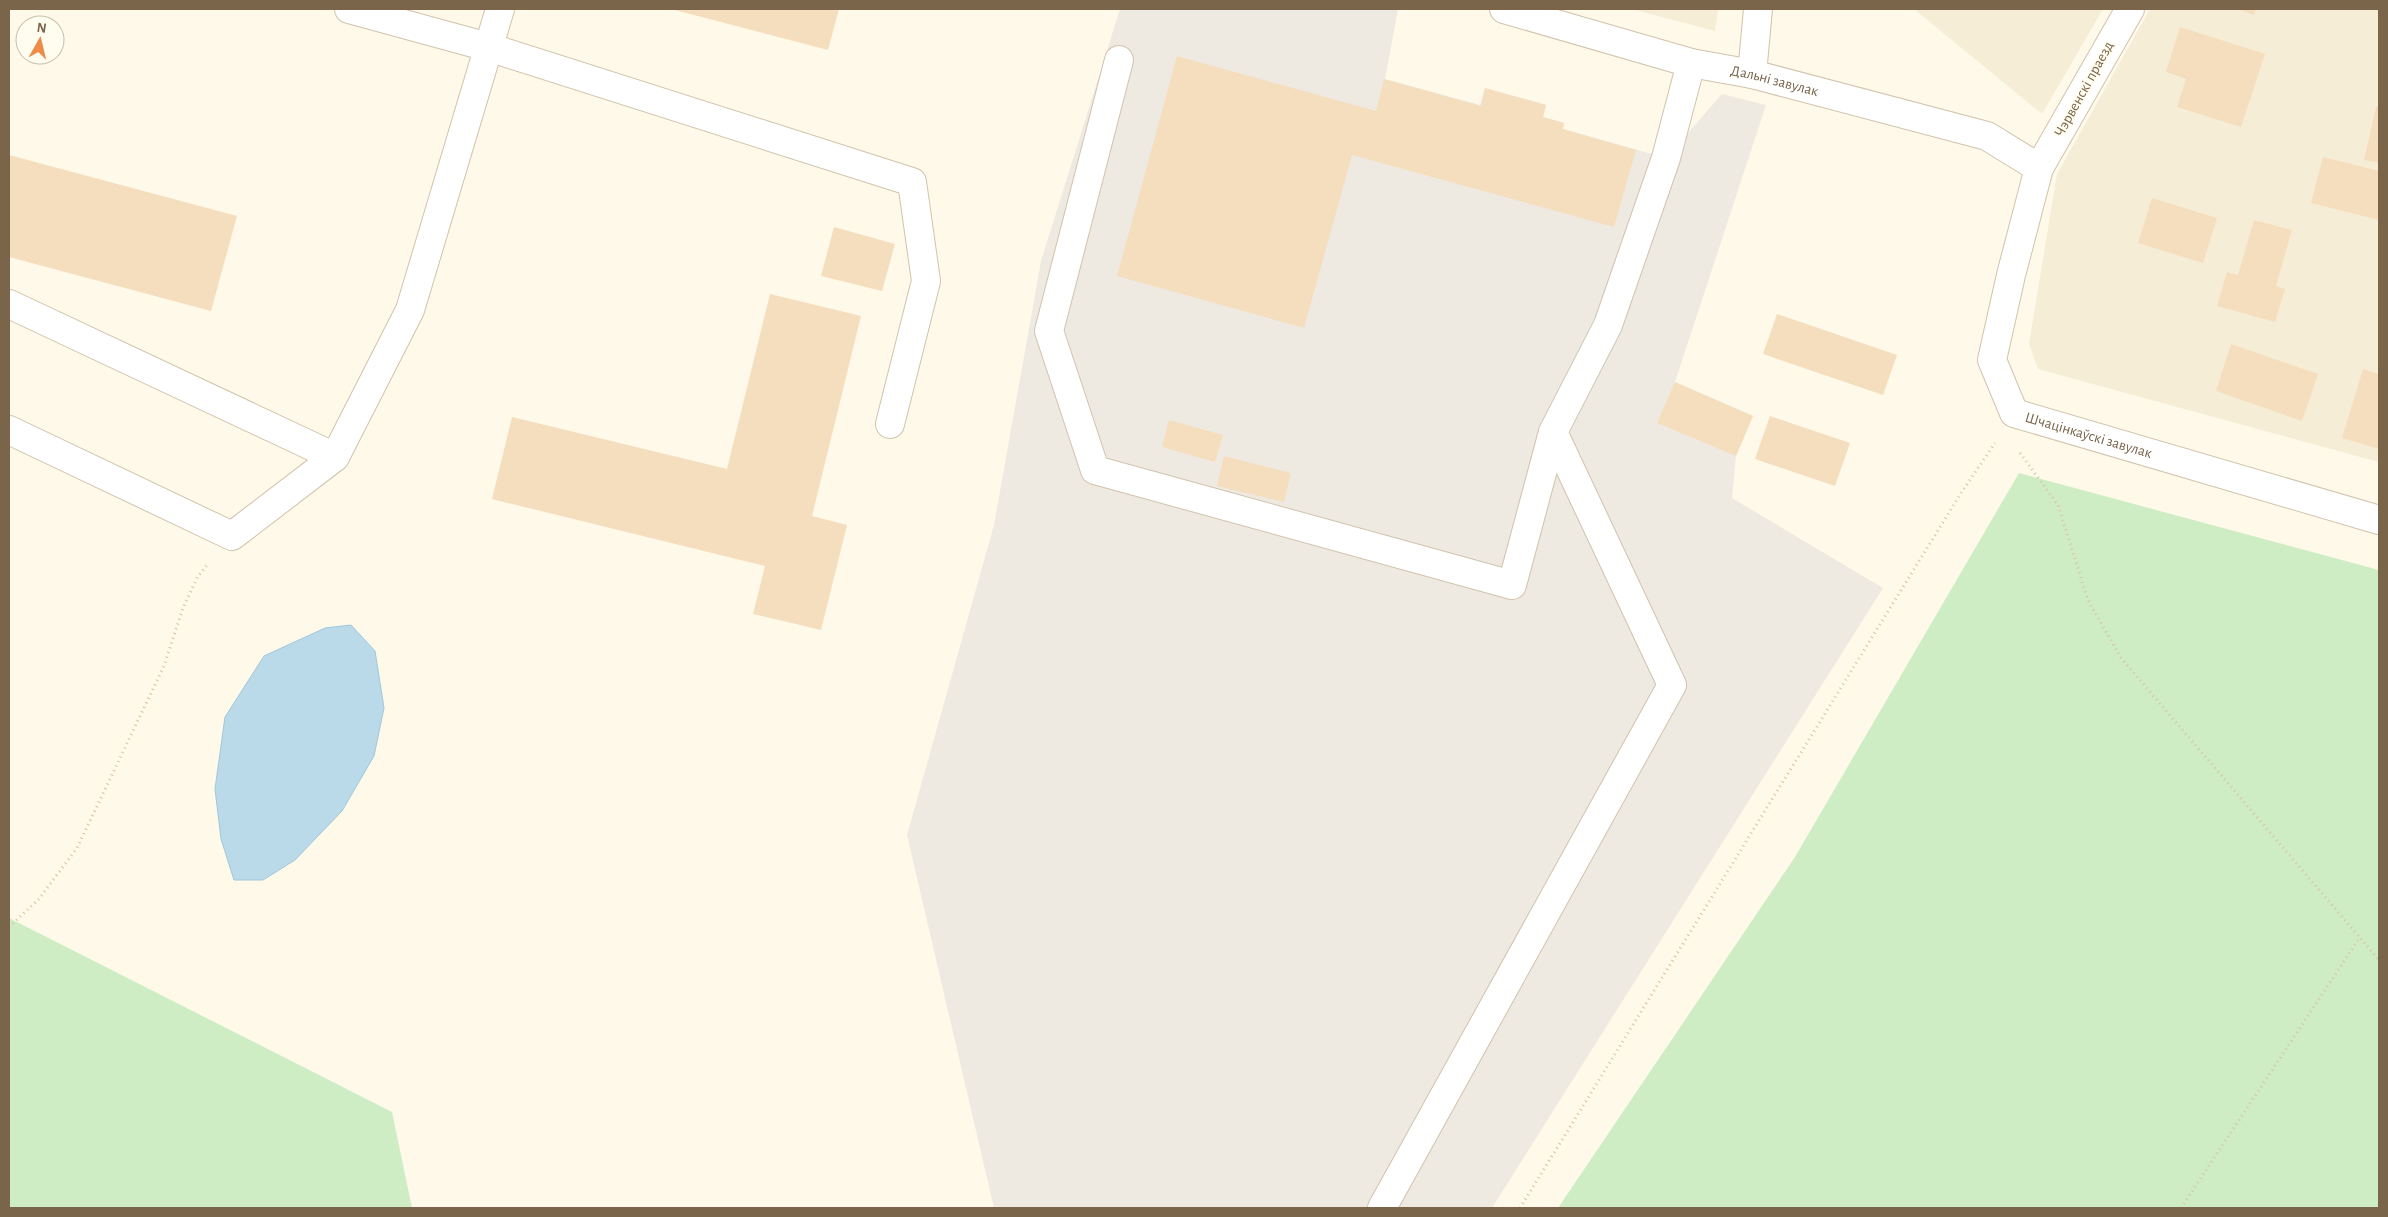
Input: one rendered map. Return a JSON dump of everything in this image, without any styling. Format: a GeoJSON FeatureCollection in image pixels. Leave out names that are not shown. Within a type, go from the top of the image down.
{"type":"FeatureCollection","features":[{"type":"Feature","properties":{"kind":"street"},"geometry":{"type":"LineString","coordinates":[[349,9],[488,47],[912,182],[926,281],[890,424]]}},
{"type":"Feature","properties":{"kind":"street"},"geometry":{"type":"LineString","coordinates":[[9,430],[232,536],[336,457],[410,310],[500,9]]}},
{"type":"Feature","properties":{"kind":"street","name":"Дальні завулак"},"geometry":{"type":"LineString","coordinates":[[1504,9],[1691,63],[1752,74],[1987,136],[2039,168]]}},
{"type":"Feature","properties":{"kind":"street"},"geometry":{"type":"LineString","coordinates":[[1752,74],[1758,9]]}},
{"type":"Feature","properties":{"kind":"street","name":"Чэрвенскі праезд"},"geometry":{"type":"LineString","coordinates":[[2039,168],[2130,9]]}},
{"type":"Feature","properties":{"kind":"street"},"geometry":{"type":"LineString","coordinates":[[1119,60],[1049,331],[1095,470],[1512,585],[1553,432],[1608,325],[1666,158],[1691,63]]}},
{"type":"Feature","properties":{"kind":"street","name":"Шчацінкаўскі завулак"},"geometry":{"type":"LineString","coordinates":[[2039,168],[2011,275],[1992,360],[2009,422],[2379,520]]}},
{"type":"Feature","properties":{"kind":"street"},"geometry":{"type":"LineString","coordinates":[[9,304],[336,457]]}},
{"type":"Feature","properties":{"kind":"street"},"geometry":{"type":"LineString","coordinates":[[1382,1208],[1672,684],[1553,432]]}},
{"type":"Feature","properties":{"kind":"path"},"geometry":{"type":"LineString","coordinates":[[1520,1208],[1956,502],[2009,422],[2058,505],[2088,600],[2121,658],[2379,960]]}},
{"type":"Feature","properties":{"kind":"path"},"geometry":{"type":"LineString","coordinates":[[9,927],[39,899],[77,848],[164,666],[175,627],[197,578],[232,536]]}},
{"type":"Feature","properties":{"kind":"path"},"geometry":{"type":"LineString","coordinates":[[2181,1208],[2360,937]]}},
{"type":"Feature","properties":{"kind":"shaded area"},"geometry":{"type":"Polygon","coordinates":[[[1120,9],[1398,9],[1385,79],[1480,105],[1485,88],[1546,105],[1543,117],[1564,123],[1563,129],[1666,158],[1722,94],[1766,105],[1675,382],[1753,416],[1736,456],[1732,498],[1883,588],[1492,1208],[994,1208],[907,835],[994,525],[1041,261],[1120,9]]]}},
{"type":"Feature","properties":{"kind":"shaded area"},"geometry":{"type":"Polygon","coordinates":[[[1632,9],[1718,9],[1715,31],[1632,9]]]}},
{"type":"Feature","properties":{"kind":"shaded area"},"geometry":{"type":"Polygon","coordinates":[[[1914,9],[2103,9],[2042,114],[1914,9]]]}},
{"type":"Feature","properties":{"kind":"shaded area"},"geometry":{"type":"Polygon","coordinates":[[[2150,9],[2379,9],[2379,462],[2038,369],[2029,344],[2057,174],[2150,9]]]}},
{"type":"Feature","properties":{"kind":"green space"},"geometry":{"type":"Polygon","coordinates":[[[2019,473],[2379,570],[2379,1208],[1558,1208],[1795,857],[2019,473]]]}},
{"type":"Feature","properties":{"kind":"green space"},"geometry":{"type":"Polygon","coordinates":[[[9,918],[392,1112],[412,1208],[9,1208],[9,918]]]}},
{"type":"Feature","properties":{"kind":"water"},"geometry":{"type":"Polygon","coordinates":[[[351,625],[375,651],[384,708],[374,756],[342,811],[295,860],[263,880],[234,880],[221,839],[215,789],[225,717],[264,656],[325,628],[351,625]]]}},
{"type":"Feature","properties":{"kind":"building"},"geometry":{"type":"Polygon","coordinates":[[[671,9],[839,9],[828,50],[671,9]]]}},
{"type":"Feature","properties":{"kind":"building"},"geometry":{"type":"Polygon","coordinates":[[[2238,9],[2256,9],[2254,15],[2238,9]]]}},
{"type":"Feature","properties":{"kind":"building"},"geometry":{"type":"Polygon","coordinates":[[[2180,27],[2265,54],[2241,127],[2177,107],[2186,79],[2166,72],[2180,27]]]}},
{"type":"Feature","properties":{"kind":"building"},"geometry":{"type":"Polygon","coordinates":[[[1177,56],[1376,111],[1384,79],[1481,106],[1485,88],[1546,105],[1543,117],[1564,123],[1563,129],[1636,150],[1614,227],[1352,155],[1304,328],[1117,276],[1177,56]]]}},
{"type":"Feature","properties":{"kind":"building"},"geometry":{"type":"Polygon","coordinates":[[[2376,107],[2379,107],[2379,163],[2364,160],[2376,107]]]}},
{"type":"Feature","properties":{"kind":"building"},"geometry":{"type":"Polygon","coordinates":[[[9,155],[237,216],[211,311],[9,257],[9,155]]]}},
{"type":"Feature","properties":{"kind":"building"},"geometry":{"type":"Polygon","coordinates":[[[2323,157],[2379,171],[2379,220],[2311,203],[2323,157]]]}},
{"type":"Feature","properties":{"kind":"building"},"geometry":{"type":"Polygon","coordinates":[[[2152,198],[2217,218],[2203,263],[2138,243],[2152,198]]]}},
{"type":"Feature","properties":{"kind":"building"},"geometry":{"type":"Polygon","coordinates":[[[2254,220],[2292,230],[2276,286],[2285,289],[2275,322],[2217,306],[2227,272],[2238,275],[2254,220]]]}},
{"type":"Feature","properties":{"kind":"building"},"geometry":{"type":"Polygon","coordinates":[[[834,227],[895,244],[882,291],[821,276],[834,227]]]}},
{"type":"Feature","properties":{"kind":"building"},"geometry":{"type":"Polygon","coordinates":[[[770,294],[861,316],[812,516],[847,525],[821,630],[753,614],[765,566],[492,499],[512,417],[727,469],[770,294]]]}},
{"type":"Feature","properties":{"kind":"building"},"geometry":{"type":"Polygon","coordinates":[[[1777,314],[1897,355],[1883,395],[1763,354],[1777,314]]]}},
{"type":"Feature","properties":{"kind":"building"},"geometry":{"type":"Polygon","coordinates":[[[2231,344],[2318,374],[2302,421],[2216,391],[2231,344]]]}},
{"type":"Feature","properties":{"kind":"building"},"geometry":{"type":"Polygon","coordinates":[[[2363,369],[2379,374],[2379,449],[2342,438],[2363,369]]]}},
{"type":"Feature","properties":{"kind":"building"},"geometry":{"type":"Polygon","coordinates":[[[1675,382],[1753,416],[1736,456],[1657,423],[1675,382]]]}},
{"type":"Feature","properties":{"kind":"building"},"geometry":{"type":"Polygon","coordinates":[[[1770,416],[1850,443],[1835,486],[1755,459],[1770,416]]]}},
{"type":"Feature","properties":{"kind":"building"},"geometry":{"type":"Polygon","coordinates":[[[1169,420],[1223,435],[1215,462],[1162,447],[1169,420]]]}},
{"type":"Feature","properties":{"kind":"building"},"geometry":{"type":"Polygon","coordinates":[[[1224,456],[1291,473],[1284,502],[1217,486],[1224,456]]]}}]}
